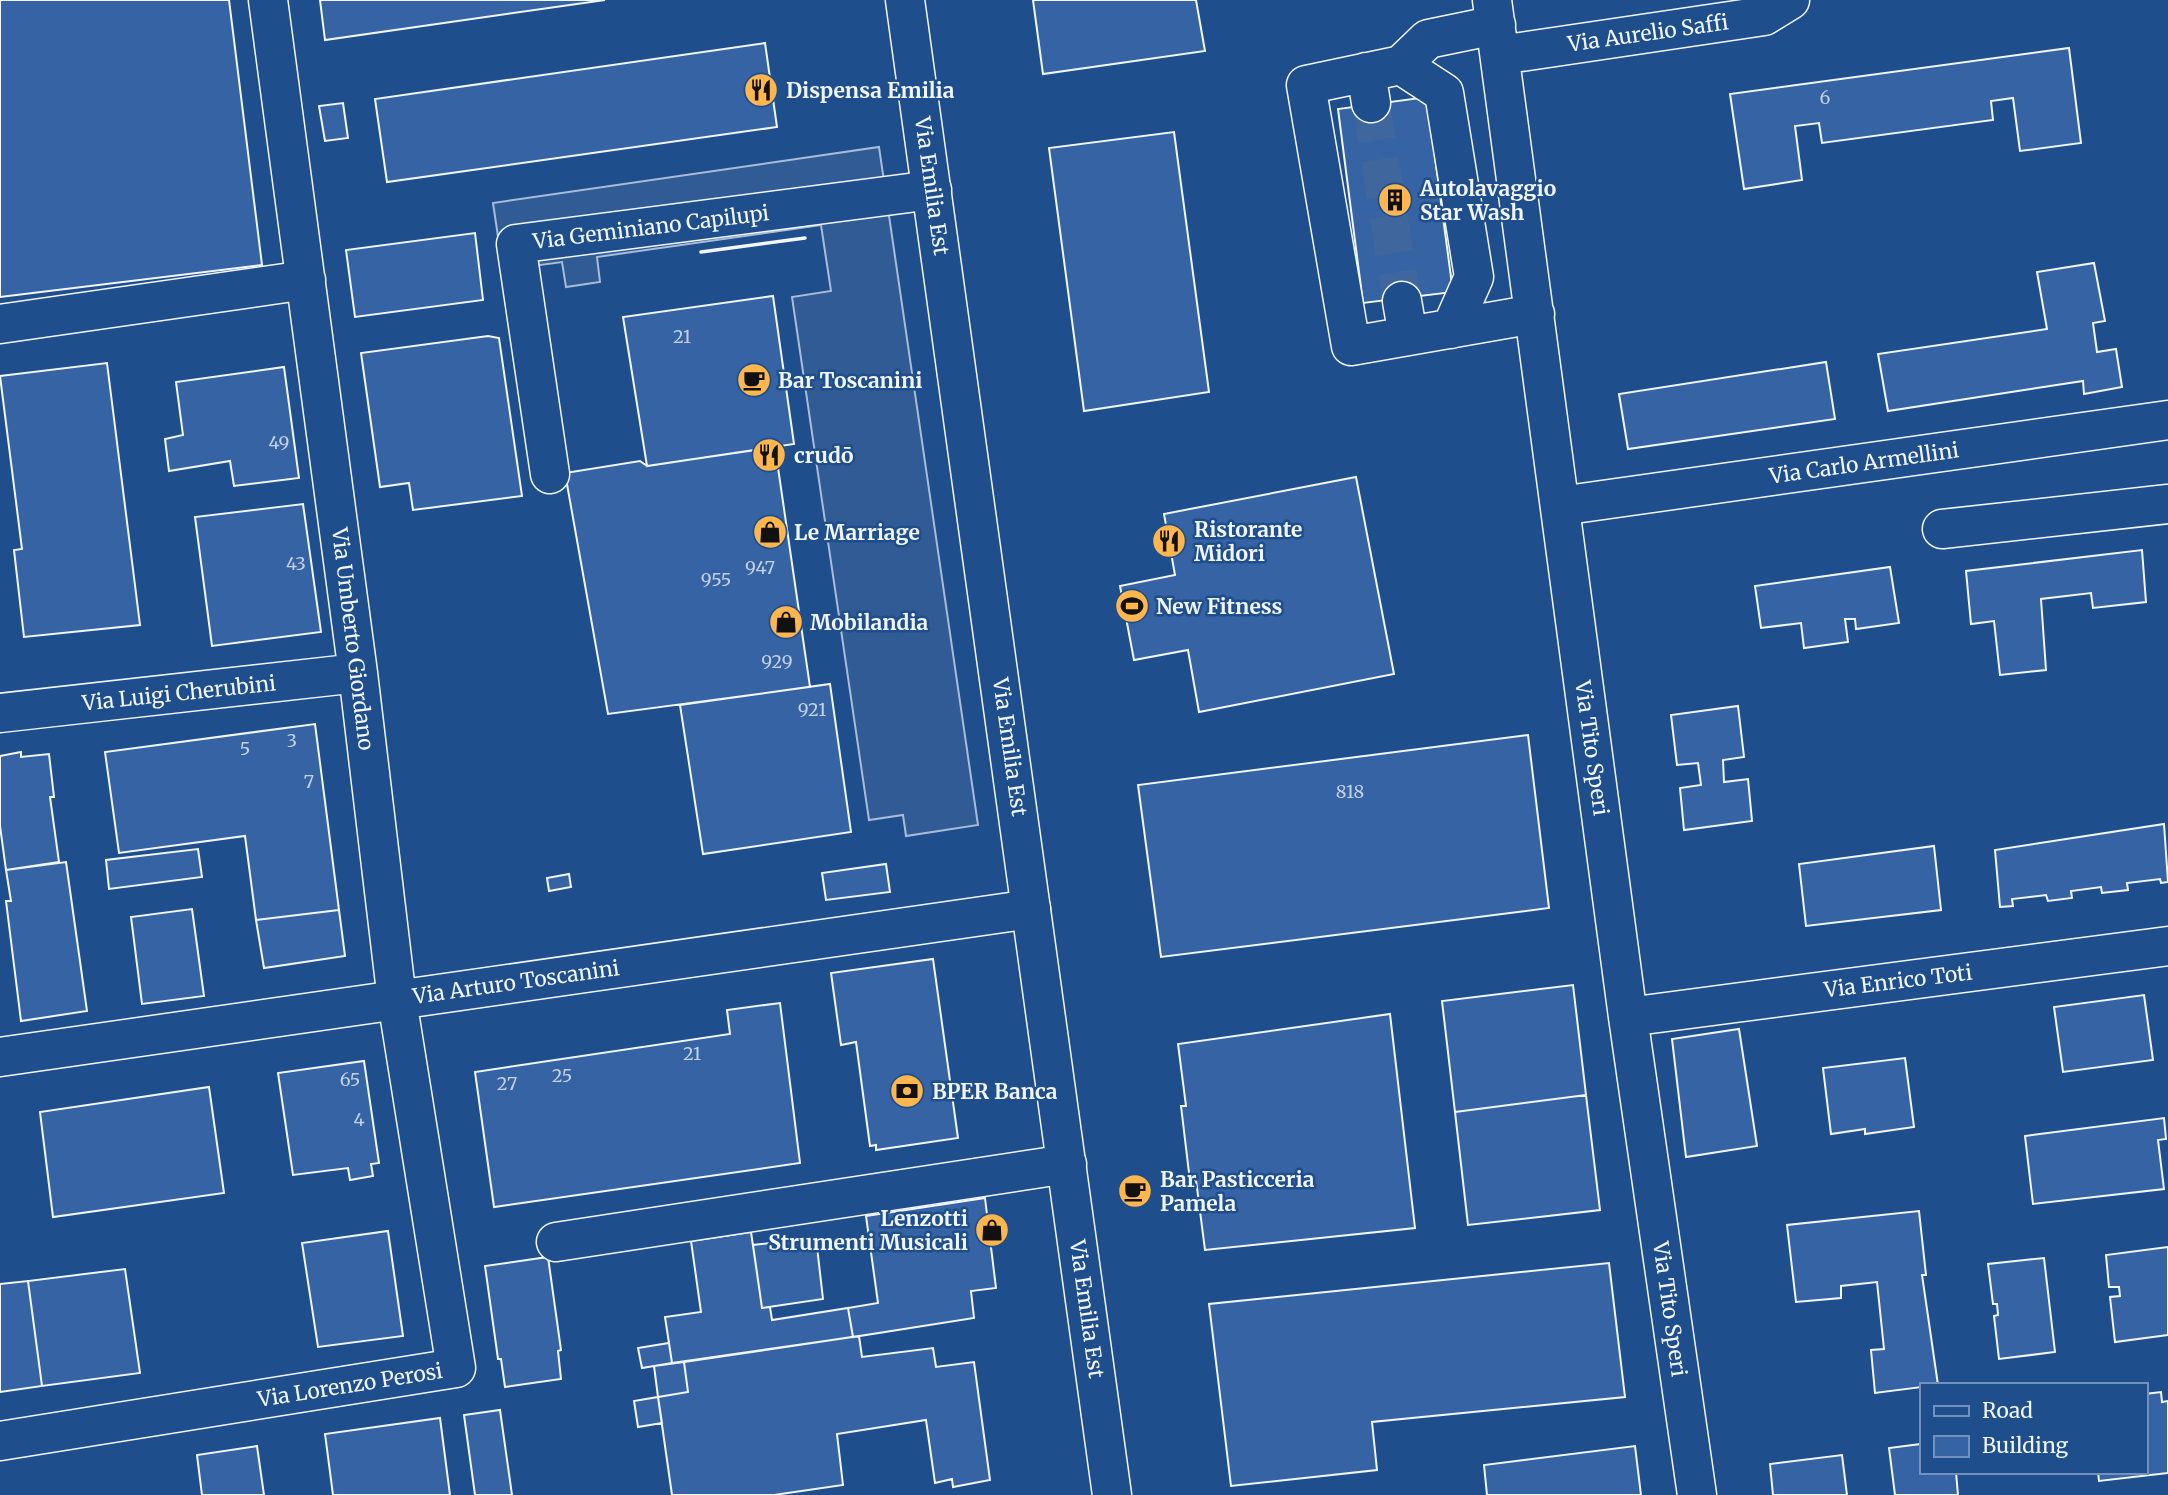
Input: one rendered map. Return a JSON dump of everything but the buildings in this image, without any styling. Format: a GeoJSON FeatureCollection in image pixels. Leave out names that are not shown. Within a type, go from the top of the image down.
{"type":"FeatureCollection","features":[{"type":"Feature","properties":{"kind":"street","name":"Via Umberto Giordano"},"geometry":{"type":"LineString","coordinates":[[268,0],[358,673],[397,999]]}},
{"type":"Feature","properties":{"kind":"street","name":"Via Emilia Est"},"geometry":{"type":"LineString","coordinates":[[905,0],[1112,1495]]}},
{"type":"Feature","properties":{"kind":"street","name":"Via Aurelio Saffi"},"geometry":{"type":"LineString","coordinates":[[1379,80],[1427,39],[1496,27],[1764,16],[1790,0]]}},
{"type":"Feature","properties":{"kind":"street","name":"Via Tito Speri"},"geometry":{"type":"LineString","coordinates":[[1496,27],[1628,1017],[1697,1495]]}},
{"type":"Feature","properties":{"kind":"street"},"geometry":{"type":"LineString","coordinates":[[1451,329],[1474,277],[1444,93],[1379,80],[1306,85],[1351,346],[1405,318],[1451,329],[1535,314]]}},
{"type":"Feature","properties":{"kind":"street","name":"Via Geminiano Capilupi"},"geometry":{"type":"LineString","coordinates":[[550,474],[516,244],[932,190]]}},
{"type":"Feature","properties":{"kind":"street"},"geometry":{"type":"LineString","coordinates":[[0,324],[306,280]]}},
{"type":"Feature","properties":{"kind":"street","name":"Via Carlo Armellini"},"geometry":{"type":"LineString","coordinates":[[1560,506],[2168,420]]}},
{"type":"Feature","properties":{"kind":"street"},"geometry":{"type":"LineString","coordinates":[[1942,529],[2168,504]]}},
{"type":"Feature","properties":{"kind":"street","name":"Via Luigi Cherubini"},"geometry":{"type":"LineString","coordinates":[[0,713],[358,673]]}},
{"type":"Feature","properties":{"kind":"street","name":"Via Arturo Toscanini"},"geometry":{"type":"LineString","coordinates":[[0,1057],[1031,909]]}},
{"type":"Feature","properties":{"kind":"street","name":"Via Enrico Toti"},"geometry":{"type":"LineString","coordinates":[[1628,1017],[2168,946]]}},
{"type":"Feature","properties":{"kind":"street","name":"Via Lorenzo Perosi"},"geometry":{"type":"LineString","coordinates":[[0,1441],[456,1368],[397,999]]}},
{"type":"Feature","properties":{"kind":"street"},"geometry":{"type":"LineString","coordinates":[[556,1242],[1067,1164]]}},
{"type":"Feature","properties":{"kind":"shaded area"},"geometry":{"type":"Polygon","coordinates":[[[879,147],[978,825],[906,836],[903,815],[869,820],[792,297],[831,291],[821,225],[597,257],[600,282],[566,287],[562,262],[503,270],[493,203],[879,147]]]}},
{"type":"Feature","properties":{"kind":"tunnel"},"geometry":{"type":"LineString","coordinates":[[1371,103],[1402,301]]}},
{"type":"Feature","properties":{"kind":"wall"},"geometry":{"type":"LineString","coordinates":[[701,252],[805,238]]}},
{"type":"Feature","properties":{"kind":"place","name":"Dispensa Emilia"},"geometry":{"type":"Point","coordinates":[761,90]}},
{"type":"Feature","properties":{"kind":"place","name":"Autolavaggio Star Wash"},"geometry":{"type":"Point","coordinates":[1395,200]}},
{"type":"Feature","properties":{"kind":"place","name":"Bar Toscanini"},"geometry":{"type":"Point","coordinates":[754,380]}},
{"type":"Feature","properties":{"kind":"place","name":"crudō"},"geometry":{"type":"Point","coordinates":[769,455]}},
{"type":"Feature","properties":{"kind":"place","name":"Le Marriage"},"geometry":{"type":"Point","coordinates":[770,532]}},
{"type":"Feature","properties":{"kind":"place","name":"Ristorante Midori"},"geometry":{"type":"Point","coordinates":[1169,541]}},
{"type":"Feature","properties":{"kind":"place","name":"New Fitness"},"geometry":{"type":"Point","coordinates":[1132,606]}},
{"type":"Feature","properties":{"kind":"place","name":"Mobilandia"},"geometry":{"type":"Point","coordinates":[786,622]}},
{"type":"Feature","properties":{"kind":"place","name":"BPER Banca"},"geometry":{"type":"Point","coordinates":[907,1091]}},
{"type":"Feature","properties":{"kind":"place","name":"Bar Pasticceria Pamela"},"geometry":{"type":"Point","coordinates":[1135,1191]}},
{"type":"Feature","properties":{"kind":"place","name":"Lenzotti Strumenti Musicali"},"geometry":{"type":"Point","coordinates":[992,1230]}}]}
